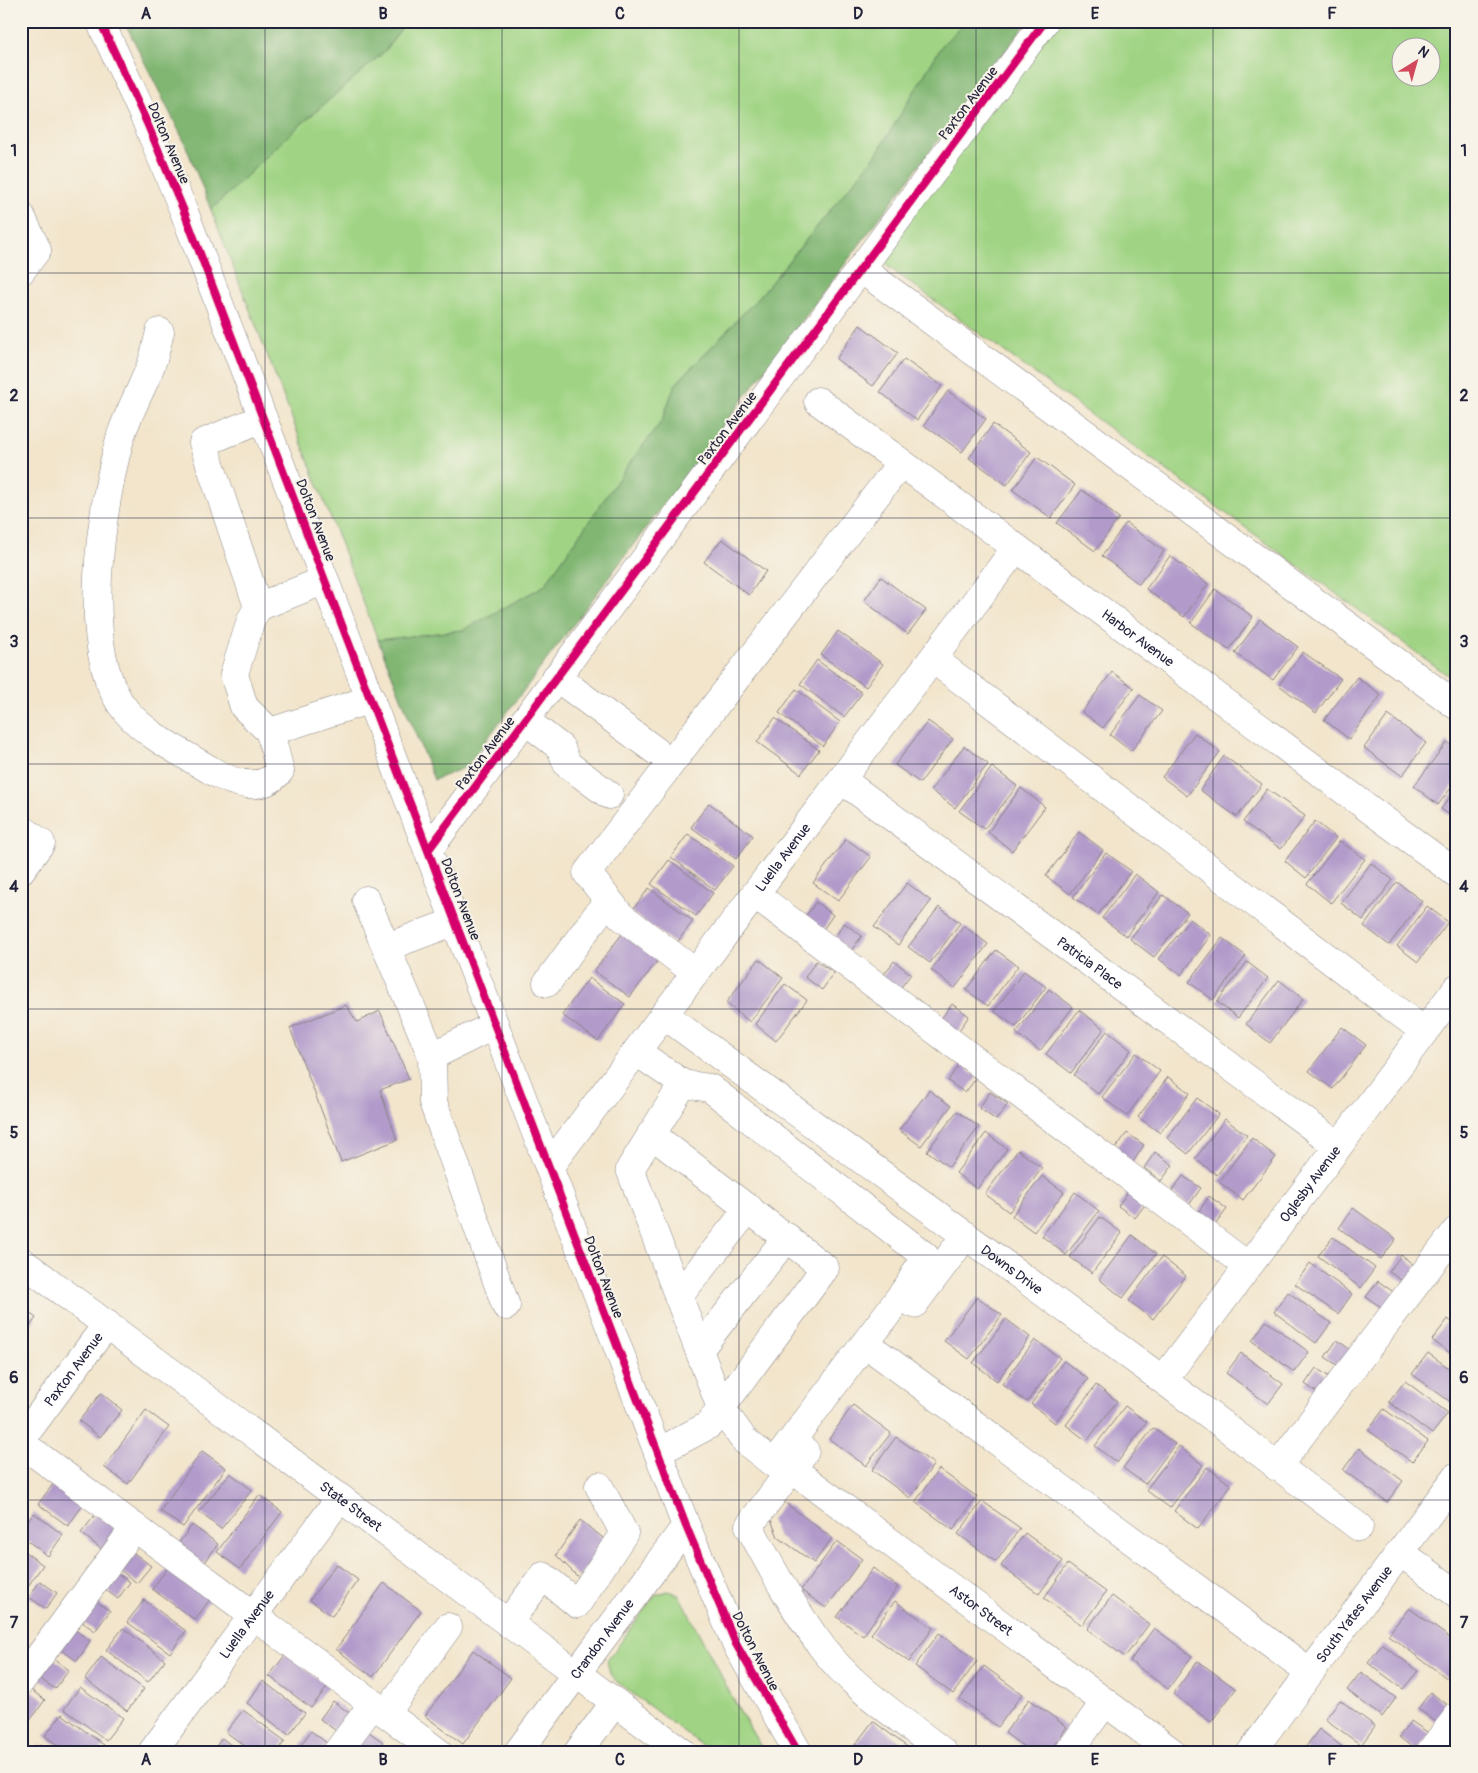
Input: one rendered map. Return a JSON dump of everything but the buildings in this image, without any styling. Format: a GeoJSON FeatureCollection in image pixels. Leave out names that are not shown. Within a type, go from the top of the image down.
{"type":"FeatureCollection","features":[{"type":"Feature","properties":{"kind":"street","name":"Dolton Avenue"},"geometry":{"type":"LineString","coordinates":[[100,21],[148,123],[183,209],[686,1526],[736,1644],[798,1752]]}},
{"type":"Feature","properties":{"kind":"street","name":"Paxton Avenue"},"geometry":{"type":"LineString","coordinates":[[429,849],[1045,21]]}},
{"type":"Feature","properties":{"kind":"street"},"geometry":{"type":"LineString","coordinates":[[21,216],[37,250],[21,271]]}},
{"type":"Feature","properties":{"kind":"street"},"geometry":{"type":"LineString","coordinates":[[860,269],[1457,706]]}},
{"type":"Feature","properties":{"kind":"street"},"geometry":{"type":"LineString","coordinates":[[160,332],[151,365],[122,434],[108,494],[98,578],[98,616],[102,661],[109,684],[126,710],[153,735],[221,776],[252,786],[273,780],[280,772],[270,732],[244,707],[234,674],[251,620],[258,607],[325,580]]}},
{"type":"Feature","properties":{"kind":"street","name":"Harbor Avenue"},"geometry":{"type":"LineString","coordinates":[[818,401],[1457,874]]}},
{"type":"Feature","properties":{"kind":"street"},"geometry":{"type":"LineString","coordinates":[[258,607],[203,443],[263,418]]}},
{"type":"Feature","properties":{"kind":"street"},"geometry":{"type":"LineString","coordinates":[[696,973],[621,916],[587,873],[901,463]]}},
{"type":"Feature","properties":{"kind":"street","name":"Luella Avenue"},"geometry":{"type":"LineString","coordinates":[[549,1167],[1016,548]]}},
{"type":"Feature","properties":{"kind":"street"},"geometry":{"type":"LineString","coordinates":[[933,659],[1424,1031]]}},
{"type":"Feature","properties":{"kind":"street"},"geometry":{"type":"LineString","coordinates":[[556,677],[656,752]]}},
{"type":"Feature","properties":{"kind":"street"},"geometry":{"type":"LineString","coordinates":[[270,732],[371,699]]}},
{"type":"Feature","properties":{"kind":"street"},"geometry":{"type":"LineString","coordinates":[[525,720],[561,748],[567,764],[609,795]]}},
{"type":"Feature","properties":{"kind":"street","name":"Patricia Place"},"geometry":{"type":"LineString","coordinates":[[842,780],[1337,1145]]}},
{"type":"Feature","properties":{"kind":"street"},"geometry":{"type":"LineString","coordinates":[[21,828],[41,842],[21,870]]}},
{"type":"Feature","properties":{"kind":"street"},"geometry":{"type":"LineString","coordinates":[[756,894],[1248,1266]]}},
{"type":"Feature","properties":{"kind":"street"},"geometry":{"type":"LineString","coordinates":[[366,900],[432,1056],[433,1102],[506,1306]]}},
{"type":"Feature","properties":{"kind":"street"},"geometry":{"type":"LineString","coordinates":[[547,983],[608,900]]}},
{"type":"Feature","properties":{"kind":"street"},"geometry":{"type":"LineString","coordinates":[[387,947],[456,921]]}},
{"type":"Feature","properties":{"kind":"street","name":"Oglesby Avenue"},"geometry":{"type":"LineString","coordinates":[[1163,1380],[1337,1145],[1457,988]]}},
{"type":"Feature","properties":{"kind":"street","name":"Downs Drive"},"geometry":{"type":"LineString","coordinates":[[664,1015],[1163,1380],[1359,1527]]}},
{"type":"Feature","properties":{"kind":"street"},"geometry":{"type":"LineString","coordinates":[[432,1056],[495,1025]]}},
{"type":"Feature","properties":{"kind":"street"},"geometry":{"type":"LineString","coordinates":[[637,1052],[683,1084],[710,1088],[925,1256],[909,1285],[774,1464],[744,1440],[721,1408],[630,1168],[683,1084]]}},
{"type":"Feature","properties":{"kind":"street"},"geometry":{"type":"LineString","coordinates":[[651,1134],[825,1268],[709,1425],[658,1452]]}},
{"type":"Feature","properties":{"kind":"street"},"geometry":{"type":"LineString","coordinates":[[678,1297],[748,1208]]}},
{"type":"Feature","properties":{"kind":"street"},"geometry":{"type":"LineString","coordinates":[[1278,1467],[1457,1230]]}},
{"type":"Feature","properties":{"kind":"street"},"geometry":{"type":"LineString","coordinates":[[942,1752],[850,1678],[822,1647],[777,1577],[749,1526],[966,1235]]}},
{"type":"Feature","properties":{"kind":"street"},"geometry":{"type":"LineString","coordinates":[[699,1350],[787,1238]]}},
{"type":"Feature","properties":{"kind":"street","name":"State Street"},"geometry":{"type":"LineString","coordinates":[[21,1261],[682,1752]]}},
{"type":"Feature","properties":{"kind":"street","name":"Paxton Avenue"},"geometry":{"type":"LineString","coordinates":[[21,1441],[107,1324]]}},
{"type":"Feature","properties":{"kind":"street"},"geometry":{"type":"LineString","coordinates":[[878,1353],[1310,1672]]}},
{"type":"Feature","properties":{"kind":"street"},"geometry":{"type":"LineString","coordinates":[[21,1441],[438,1752]]}},
{"type":"Feature","properties":{"kind":"street","name":"Astor Street"},"geometry":{"type":"LineString","coordinates":[[792,1469],[1172,1752]]}},
{"type":"Feature","properties":{"kind":"street","name":"South Yates Avenue"},"geometry":{"type":"LineString","coordinates":[[1251,1752],[1457,1476]]}},
{"type":"Feature","properties":{"kind":"street"},"geometry":{"type":"LineString","coordinates":[[508,1622],[543,1576],[577,1604],[624,1533],[599,1486]]}},
{"type":"Feature","properties":{"kind":"street","name":"Luella Avenue"},"geometry":{"type":"LineString","coordinates":[[152,1752],[340,1498]]}},
{"type":"Feature","properties":{"kind":"street","name":"Crandon Avenue"},"geometry":{"type":"LineString","coordinates":[[518,1752],[686,1526]]}},
{"type":"Feature","properties":{"kind":"street"},"geometry":{"type":"LineString","coordinates":[[21,1681],[135,1527]]}},
{"type":"Feature","properties":{"kind":"street"},"geometry":{"type":"LineString","coordinates":[[1400,1552],[1457,1594]]}},
{"type":"Feature","properties":{"kind":"street"},"geometry":{"type":"LineString","coordinates":[[337,1752],[379,1708],[448,1627]]}},
{"type":"Feature","properties":{"kind":"street"},"geometry":{"type":"LineString","coordinates":[[578,1752],[615,1702]]}},
{"type":"Feature","properties":{"kind":"street"},"geometry":{"type":"LineString","coordinates":[[1068,1752],[1105,1702]]}},
{"type":"Feature","properties":{"kind":"street"},"geometry":{"type":"LineString","coordinates":[[1430,1752],[1457,1717]]}},
{"type":"Feature","properties":{"kind":"green space"},"geometry":{"type":"Polygon","coordinates":[[[124,21],[406,21],[386,50],[289,135],[211,210],[184,141],[124,21]]]}},
{"type":"Feature","properties":{"kind":"green space"},"geometry":{"type":"Polygon","coordinates":[[[406,21],[967,21],[943,44],[876,155],[759,297],[675,385],[662,421],[631,461],[544,586],[463,630],[378,640],[211,210],[289,135],[386,50],[406,21]]]}},
{"type":"Feature","properties":{"kind":"green space"},"geometry":{"type":"Polygon","coordinates":[[[967,21],[1028,21],[466,767],[434,780],[378,640],[463,630],[544,586],[631,461],[662,421],[675,385],[759,297],[876,155],[943,44],[967,21]]]}},
{"type":"Feature","properties":{"kind":"green space"},"geometry":{"type":"Polygon","coordinates":[[[1056,21],[1457,21],[1457,682],[879,260],[1056,21]]]}},
{"type":"Feature","properties":{"kind":"green space"},"geometry":{"type":"Polygon","coordinates":[[[668,1591],[679,1595],[739,1710],[764,1752],[711,1752],[617,1682],[610,1673],[607,1661],[655,1595],[668,1591]]]}},
{"type":"Feature","properties":{"kind":"cycle path"},"geometry":{"type":"LineString","coordinates":[[100,21],[147,123],[183,209],[686,1526],[736,1644],[798,1752]]}},
{"type":"Feature","properties":{"kind":"cycle path"},"geometry":{"type":"LineString","coordinates":[[429,849],[1045,21]]}}]}
